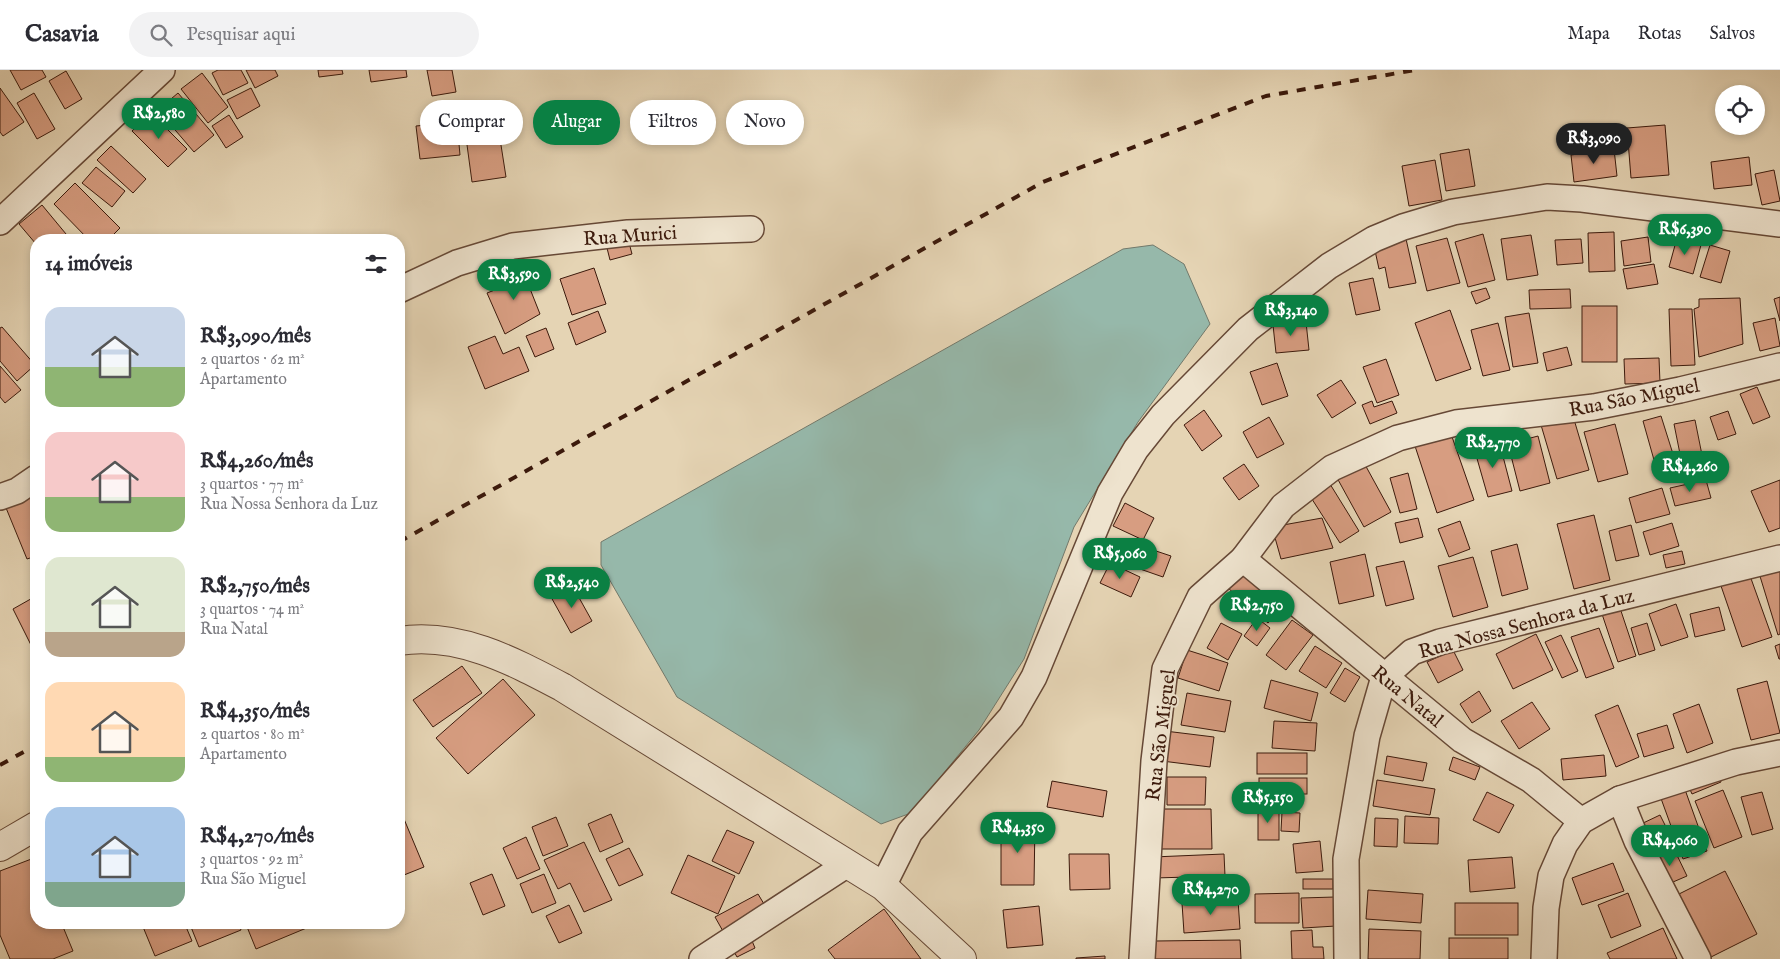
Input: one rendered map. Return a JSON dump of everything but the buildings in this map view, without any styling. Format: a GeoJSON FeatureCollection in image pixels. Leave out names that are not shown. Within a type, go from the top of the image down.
{"type":"FeatureCollection","features":[{"type":"Feature","properties":{"kind":"street"},"geometry":{"type":"LineString","coordinates":[[0,222],[162,70]]}},
{"type":"Feature","properties":{"kind":"street"},"geometry":{"type":"LineString","coordinates":[[883,886],[910,832],[1011,717],[1034,676],[1110,493],[1136,449],[1163,415],[1248,329],[1314,277],[1374,239],[1403,227],[1453,212],[1547,197],[1582,199],[1780,224]]}},
{"type":"Feature","properties":{"kind":"street","name":"Rua Murici"},"geometry":{"type":"LineString","coordinates":[[405,287],[458,263],[513,246],[628,233],[751,229]]}},
{"type":"Feature","properties":{"kind":"street","name":"Rua São Miguel"},"geometry":{"type":"LineString","coordinates":[[1142,959],[1153,778],[1165,669],[1200,597],[1243,559],[1283,506],[1332,468],[1398,438],[1456,423],[1594,408],[1780,366]]}},
{"type":"Feature","properties":{"kind":"street"},"geometry":{"type":"LineString","coordinates":[[0,497],[17,491],[30,482]]}},
{"type":"Feature","properties":{"kind":"street","name":"Rua Nossa Senhora da Luz"},"geometry":{"type":"LineString","coordinates":[[1384,677],[1412,652],[1440,642],[1780,558]]}},
{"type":"Feature","properties":{"kind":"street","name":"Rua Natal"},"geometry":{"type":"LineString","coordinates":[[1243,559],[1462,740],[1531,780],[1581,821]]}},
{"type":"Feature","properties":{"kind":"street"},"geometry":{"type":"LineString","coordinates":[[405,641],[444,640],[477,648],[515,663],[570,692],[846,865],[883,886],[962,959]]}},
{"type":"Feature","properties":{"kind":"street"},"geometry":{"type":"LineString","coordinates":[[1347,959],[1346,859],[1366,736],[1384,677]]}},
{"type":"Feature","properties":{"kind":"street"},"geometry":{"type":"LineString","coordinates":[[1544,959],[1546,908],[1551,876],[1565,844],[1581,821],[1620,799],[1736,762],[1780,753]]}},
{"type":"Feature","properties":{"kind":"street"},"geometry":{"type":"LineString","coordinates":[[1620,799],[1637,840],[1698,959]]}},
{"type":"Feature","properties":{"kind":"street"},"geometry":{"type":"LineString","coordinates":[[0,847],[30,830]]}},
{"type":"Feature","properties":{"kind":"street"},"geometry":{"type":"LineString","coordinates":[[702,959],[846,865]]}},
{"type":"Feature","properties":{"kind":"shaded area"},"geometry":{"type":"Polygon","coordinates":[[[1153,245],[1184,264],[1210,324],[1138,422],[1074,527],[1024,659],[979,730],[911,813],[881,824],[677,697],[601,565],[601,542],[1123,249],[1153,245]]]}},
{"type":"Feature","properties":{"kind":"railway"},"geometry":{"type":"LineString","coordinates":[[405,539],[1043,182],[1266,96],[1415,70]]}},
{"type":"Feature","properties":{"kind":"railway"},"geometry":{"type":"LineString","coordinates":[[0,765],[30,748]]}}]}
